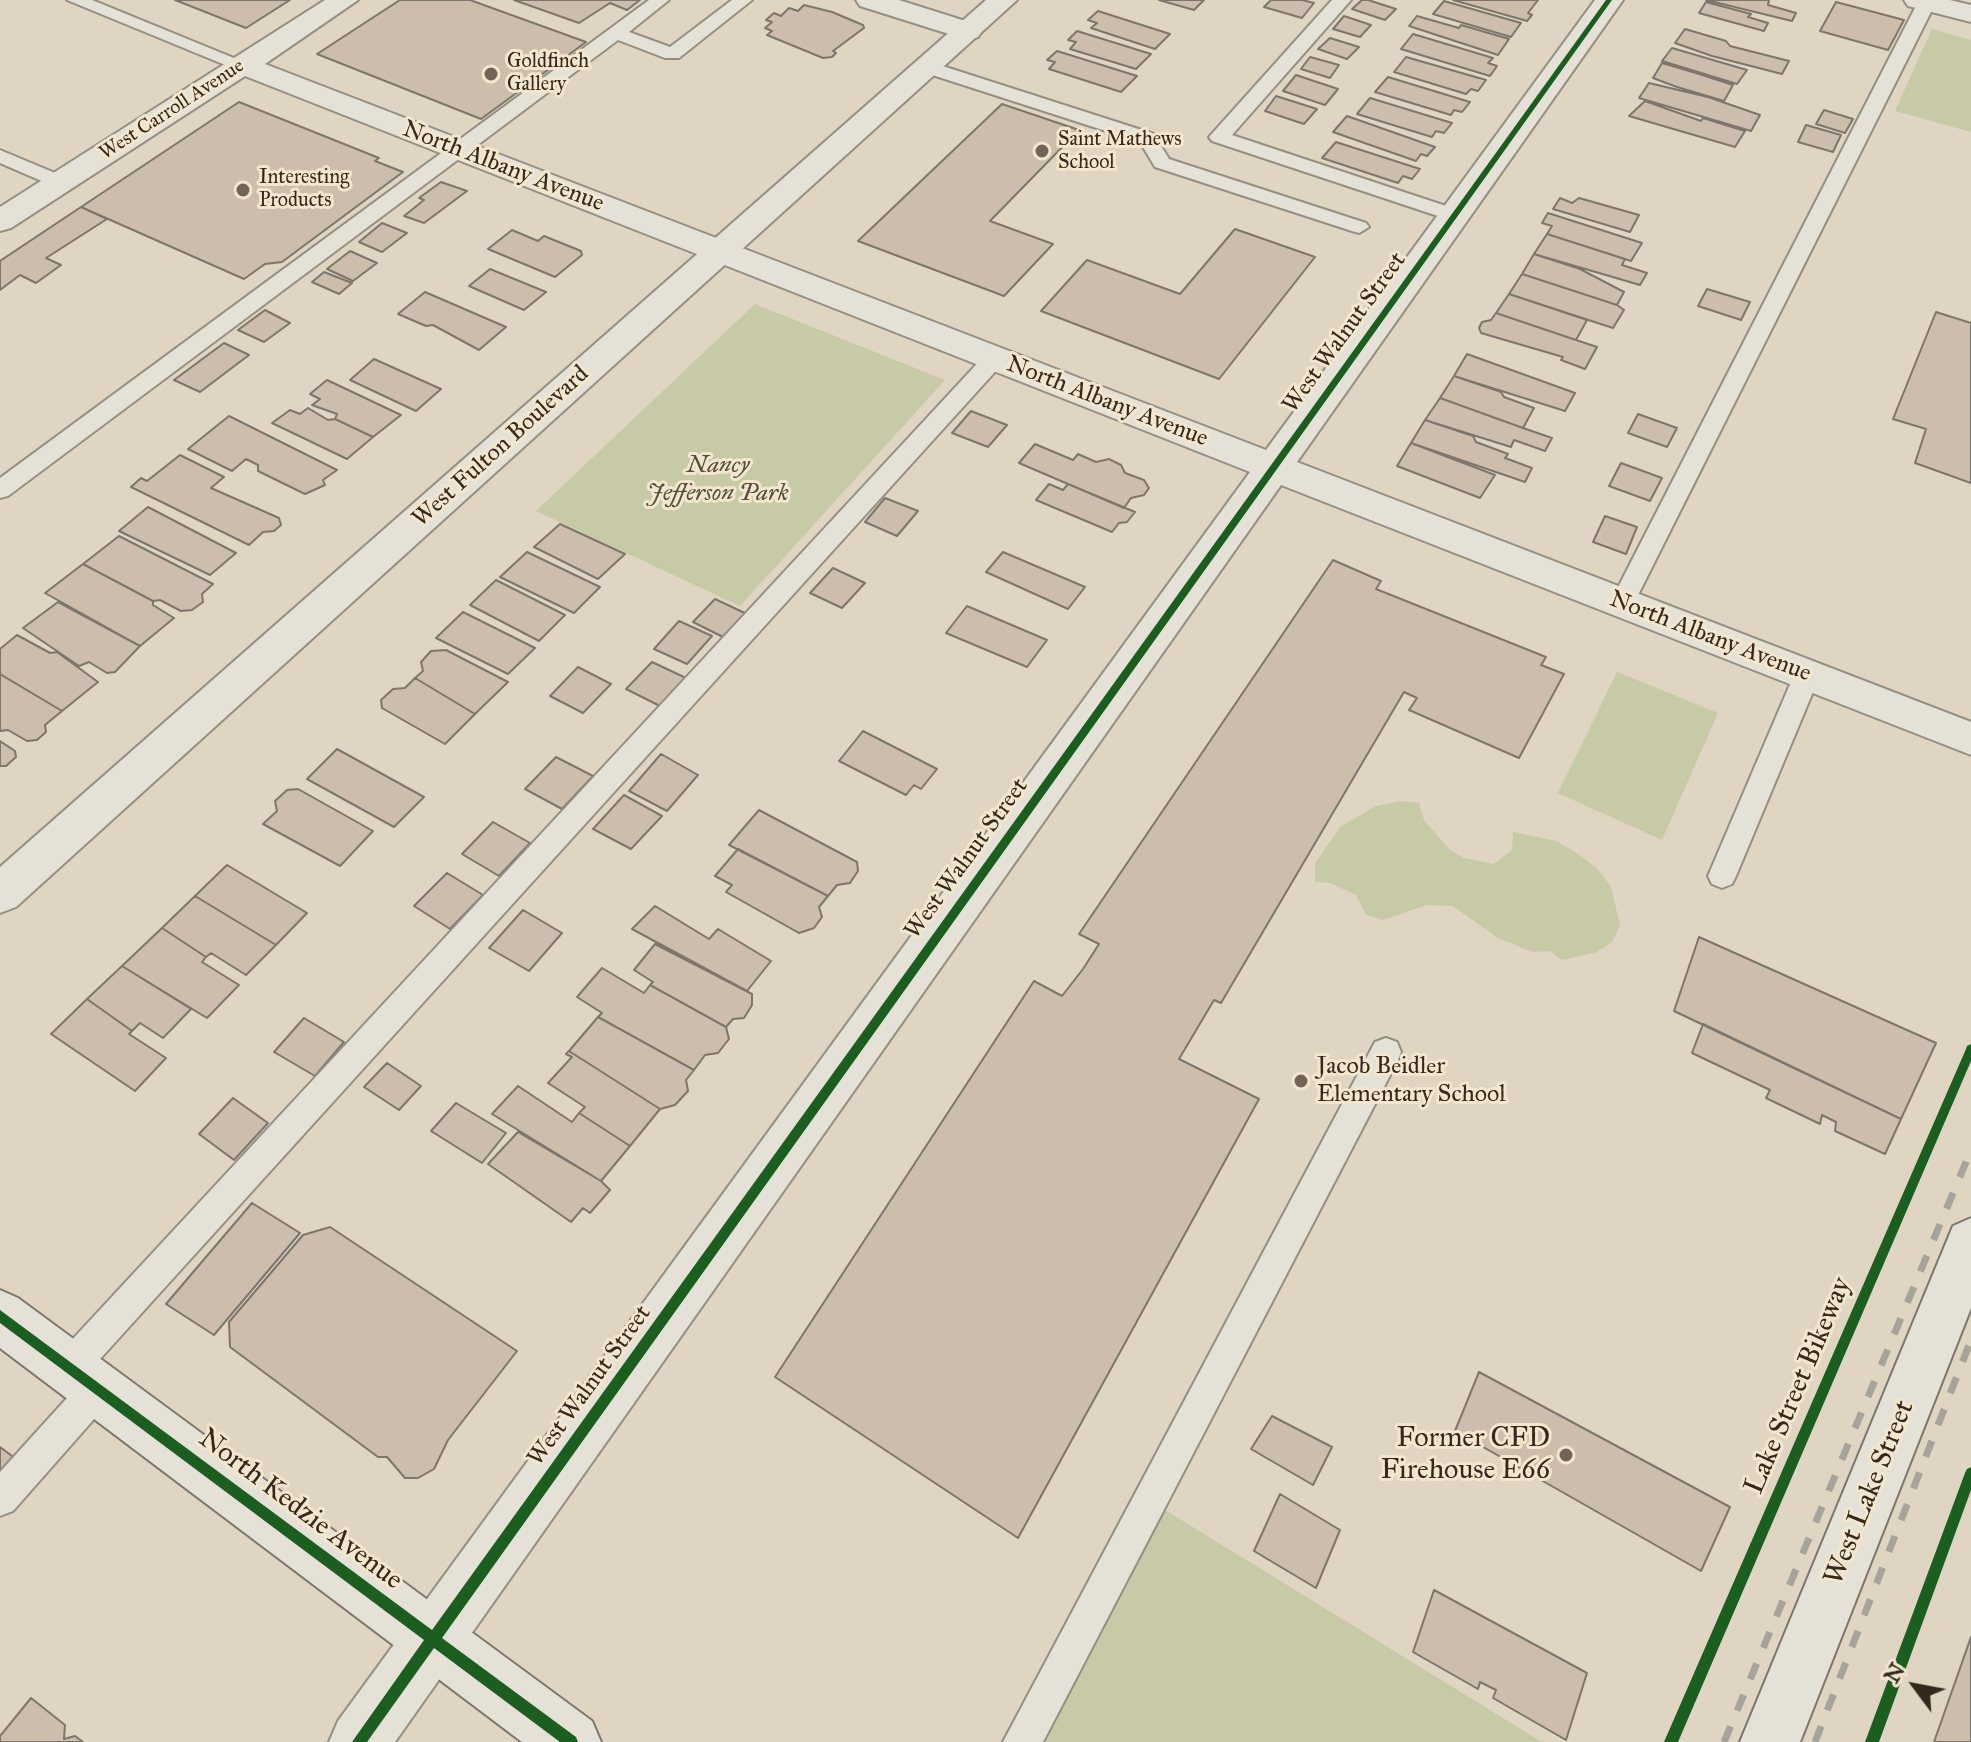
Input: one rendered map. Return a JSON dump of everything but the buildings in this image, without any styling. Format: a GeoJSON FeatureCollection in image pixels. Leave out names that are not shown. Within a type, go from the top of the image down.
{"type":"FeatureCollection","features":[{"type":"Feature","properties":{"kind":"street","name":"West Carroll Avenue"},"geometry":{"type":"LineString","coordinates":[[0,221],[344,0]]}},
{"type":"Feature","properties":{"kind":"street"},"geometry":{"type":"LineString","coordinates":[[870,0],[968,31]]}},
{"type":"Feature","properties":{"kind":"street","name":"West Fulton Boulevard"},"geometry":{"type":"LineString","coordinates":[[0,894],[1003,0]]}},
{"type":"Feature","properties":{"kind":"street","name":"West Walnut Street"},"geometry":{"type":"LineString","coordinates":[[359,1742],[1609,0]]}},
{"type":"Feature","properties":{"kind":"street"},"geometry":{"type":"LineString","coordinates":[[1925,1],[1971,14]]}},
{"type":"Feature","properties":{"kind":"street","name":"North Albany Avenue"},"geometry":{"type":"LineString","coordinates":[[242,65],[1971,739]]}},
{"type":"Feature","properties":{"kind":"street","name":"West Lake Street"},"geometry":{"type":"LineString","coordinates":[[1770,1742],[1971,1243]]}},
{"type":"Feature","properties":{"kind":"street","name":"North Kedzie Avenue"},"geometry":{"type":"LineString","coordinates":[[0,1316],[571,1742]]}},
{"type":"Feature","properties":{"kind":"lane"},"geometry":{"type":"LineString","coordinates":[[0,490],[660,0]]}},
{"type":"Feature","properties":{"kind":"lane"},"geometry":{"type":"LineString","coordinates":[[703,0],[737,5]]}},
{"type":"Feature","properties":{"kind":"lane"},"geometry":{"type":"LineString","coordinates":[[1342,0],[1219,137],[1454,215]]}},
{"type":"Feature","properties":{"kind":"lane"},"geometry":{"type":"LineString","coordinates":[[82,1],[242,65]]}},
{"type":"Feature","properties":{"kind":"lane"},"geometry":{"type":"LineString","coordinates":[[1622,603],[1925,1]]}},
{"type":"Feature","properties":{"kind":"lane"},"geometry":{"type":"LineString","coordinates":[[616,33],[672,54],[737,5]]}},
{"type":"Feature","properties":{"kind":"lane"},"geometry":{"type":"LineString","coordinates":[[927,67],[1147,138],[1162,163],[1359,227]]}},
{"type":"Feature","properties":{"kind":"lane"},"geometry":{"type":"LineString","coordinates":[[0,156],[60,182]]}},
{"type":"Feature","properties":{"kind":"lane"},"geometry":{"type":"LineString","coordinates":[[0,1498],[84,1378],[995,358]]}},
{"type":"Feature","properties":{"kind":"lane"},"geometry":{"type":"LineString","coordinates":[[1722,876],[1807,675]]}},
{"type":"Feature","properties":{"kind":"lane"},"geometry":{"type":"LineString","coordinates":[[1022,1742],[1386,1052]]}},
{"type":"Feature","properties":{"kind":"green space"},"geometry":{"type":"Polygon","coordinates":[[[1932,29],[1971,40],[1971,132],[1895,111],[1932,29]]]}},
{"type":"Feature","properties":{"kind":"green space","name":"Nancy Jefferson Park"},"geometry":{"type":"Polygon","coordinates":[[[755,304],[945,380],[740,606],[536,511],[755,304]]]}},
{"type":"Feature","properties":{"kind":"green space"},"geometry":{"type":"Polygon","coordinates":[[[1617,672],[1718,713],[1662,840],[1558,793],[1617,672]]]}},
{"type":"Feature","properties":{"kind":"green space"},"geometry":{"type":"Polygon","coordinates":[[[1401,801],[1419,803],[1424,820],[1450,850],[1464,858],[1494,864],[1512,850],[1513,832],[1556,841],[1575,852],[1597,868],[1611,887],[1620,925],[1612,942],[1597,952],[1562,960],[1550,951],[1532,952],[1498,938],[1453,906],[1427,905],[1383,920],[1366,915],[1356,895],[1330,883],[1315,882],[1315,864],[1340,827],[1376,806],[1401,801]]]}},
{"type":"Feature","properties":{"kind":"green space"},"geometry":{"type":"Polygon","coordinates":[[[1150,1501],[1183,1521],[1542,1742],[1022,1742],[1150,1501]]]}},
{"type":"Feature","properties":{"kind":"railway"},"geometry":{"type":"LineString","coordinates":[[1724,1742],[1971,1150]]}},
{"type":"Feature","properties":{"kind":"railway"},"geometry":{"type":"LineString","coordinates":[[1815,1742],[1971,1340]]}},
{"type":"Feature","properties":{"kind":"cycle path"},"geometry":{"type":"LineString","coordinates":[[359,1742],[1609,0]]}},
{"type":"Feature","properties":{"kind":"cycle path","name":"Lake Street Bikeway"},"geometry":{"type":"LineString","coordinates":[[1671,1742],[1971,1049]]}},
{"type":"Feature","properties":{"kind":"cycle path"},"geometry":{"type":"LineString","coordinates":[[0,1316],[571,1742]]}},
{"type":"Feature","properties":{"kind":"cycle path"},"geometry":{"type":"LineString","coordinates":[[1872,1742],[1971,1473]]}},
{"type":"Feature","properties":{"kind":"place","name":"Goldfinch Gallery"},"geometry":{"type":"Point","coordinates":[491,74]}},
{"type":"Feature","properties":{"kind":"place","name":"Saint Mathews School"},"geometry":{"type":"Point","coordinates":[1042,151]}},
{"type":"Feature","properties":{"kind":"place","name":"Interesting Products"},"geometry":{"type":"Point","coordinates":[243,190]}},
{"type":"Feature","properties":{"kind":"place","name":"Jacob Beidler Elementary School"},"geometry":{"type":"Point","coordinates":[1301,1081]}},
{"type":"Feature","properties":{"kind":"place","name":"Former CFD Firehouse E66"},"geometry":{"type":"Point","coordinates":[1566,1455]}}]}
